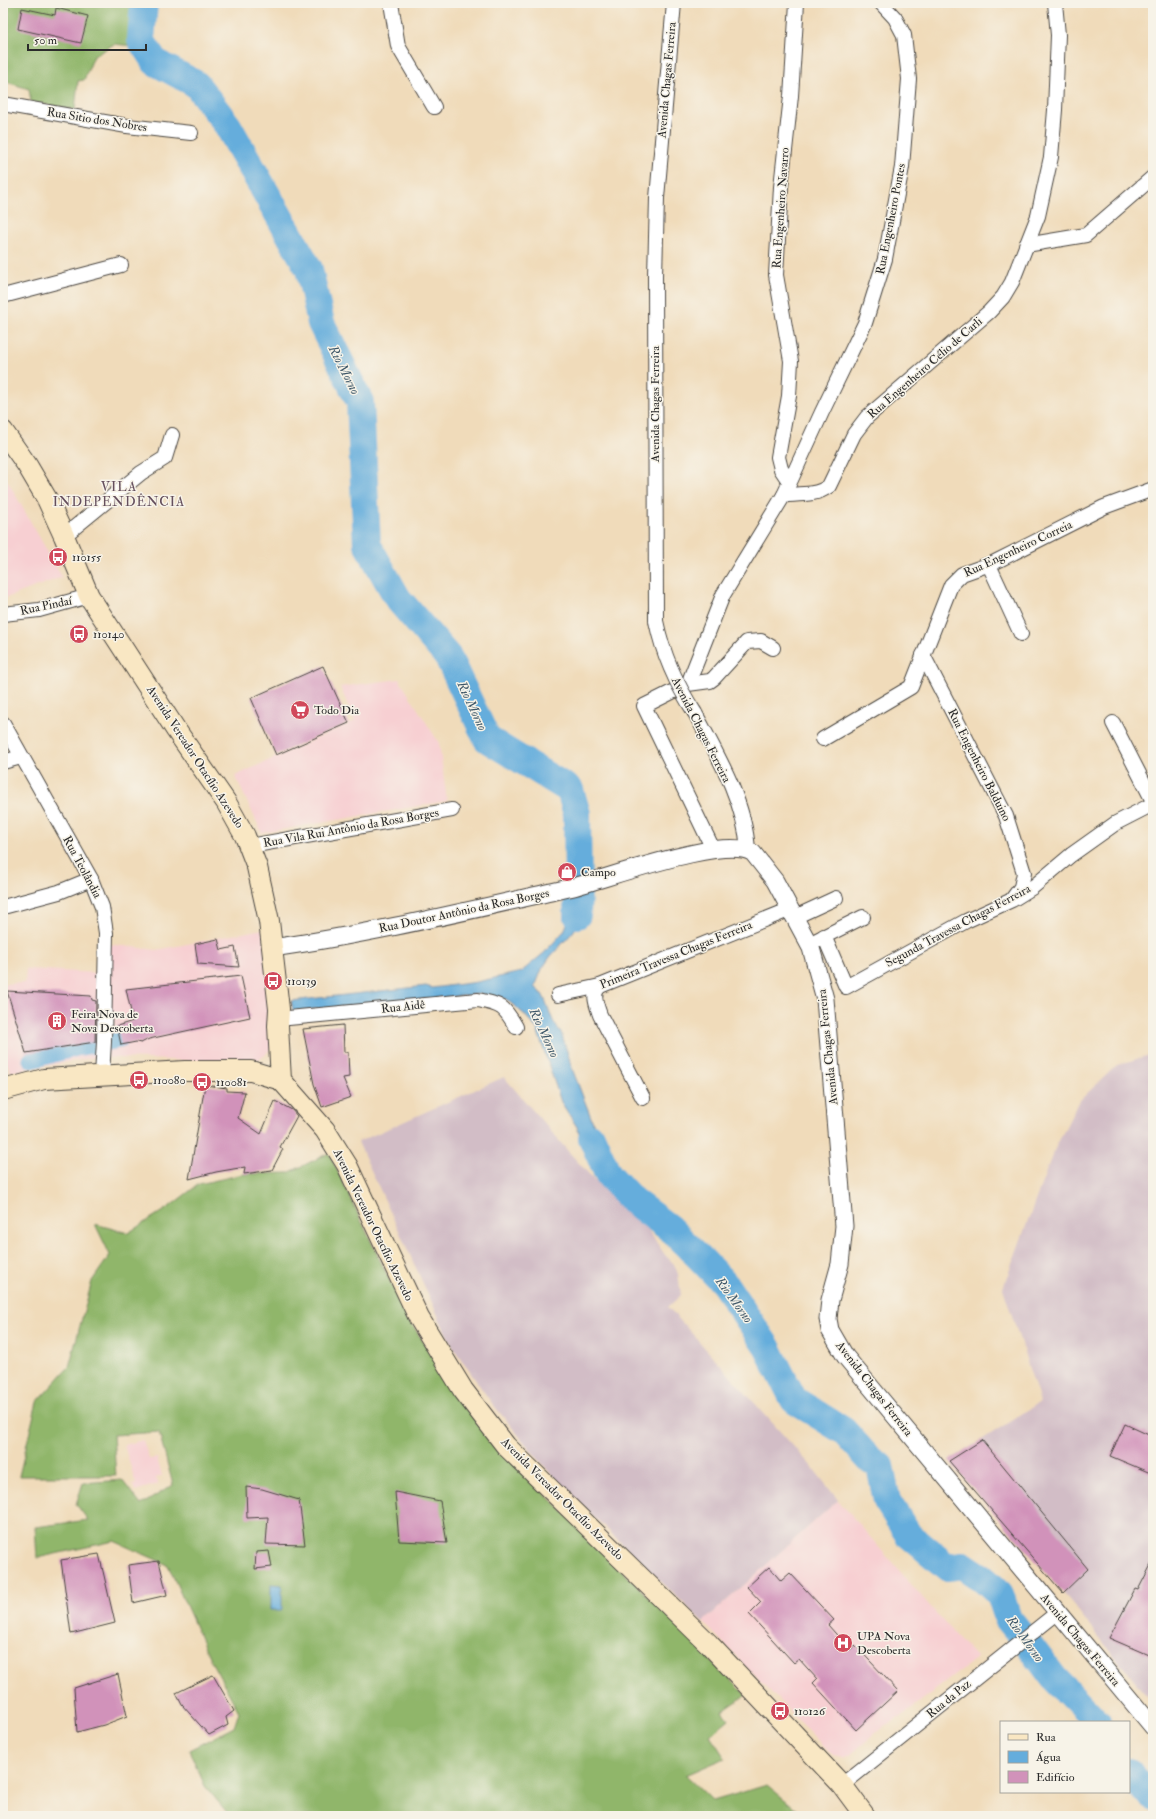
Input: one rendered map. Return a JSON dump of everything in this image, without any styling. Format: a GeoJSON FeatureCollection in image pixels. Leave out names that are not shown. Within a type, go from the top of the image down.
{"type":"FeatureCollection","features":[{"type":"Feature","properties":{"kind":"main road","name":"Avenida Vereador Otacílio Azevedo"},"geometry":{"type":"LineString","coordinates":[[3,431],[27,465],[47,499],[89,596],[176,730],[226,802],[250,846],[257,867],[269,921],[279,1009],[280,1080],[325,1130],[347,1165],[419,1318],[463,1390],[506,1446],[709,1644],[842,1785],[866,1816]]}},
{"type":"Feature","properties":{"kind":"main road"},"geometry":{"type":"LineString","coordinates":[[3,1090],[44,1080],[102,1075],[228,1070],[261,1073],[280,1080]]}},
{"type":"Feature","properties":{"kind":"street"},"geometry":{"type":"LineString","coordinates":[[391,3],[398,46],[434,108]]}},
{"type":"Feature","properties":{"kind":"street","name":"Avenida Chagas Ferreira"},"geometry":{"type":"LineString","coordinates":[[674,3],[656,214],[654,276],[656,621],[665,656],[675,679],[695,713],[741,810],[745,822],[748,850],[764,866],[793,913],[808,943],[825,999],[844,1226],[840,1264],[830,1300],[828,1319],[830,1330],[845,1356],[1052,1617],[1153,1727]]}},
{"type":"Feature","properties":{"kind":"street","name":"Rua Engenheiro Navarro"},"geometry":{"type":"LineString","coordinates":[[789,481],[781,469],[778,457],[789,396],[790,361],[776,275],[781,187],[791,96],[798,3]]}},
{"type":"Feature","properties":{"kind":"street","name":"Rua Engenheiro Pontes"},"geometry":{"type":"LineString","coordinates":[[784,495],[789,481],[865,323],[885,259],[902,167],[909,79],[904,35],[894,18],[880,3]]}},
{"type":"Feature","properties":{"kind":"street","name":"Rua Engenheiro Célio de Carli"},"geometry":{"type":"LineString","coordinates":[[784,495],[810,494],[822,491],[828,486],[854,434],[866,417],[989,312],[1004,297],[1012,282],[1038,216],[1051,157],[1055,110],[1058,35],[1055,3]]}},
{"type":"Feature","properties":{"kind":"street","name":"Rua Sitio dos Nobres"},"geometry":{"type":"LineString","coordinates":[[3,104],[127,126],[190,133]]}},
{"type":"Feature","properties":{"kind":"street"},"geometry":{"type":"LineString","coordinates":[[1026,245],[1086,235],[1153,177]]}},
{"type":"Feature","properties":{"kind":"street"},"geometry":{"type":"LineString","coordinates":[[3,296],[121,265]]}},
{"type":"Feature","properties":{"kind":"street"},"geometry":{"type":"LineString","coordinates":[[64,536],[141,473],[165,458],[172,435]]}},
{"type":"Feature","properties":{"kind":"street","name":"Rua Engenheiro Correia"},"geometry":{"type":"LineString","coordinates":[[823,739],[911,687],[951,585],[962,574],[989,565],[1104,507],[1153,489]]}},
{"type":"Feature","properties":{"kind":"street"},"geometry":{"type":"LineString","coordinates":[[688,684],[723,595],[784,495]]}},
{"type":"Feature","properties":{"kind":"street"},"geometry":{"type":"LineString","coordinates":[[989,565],[1021,634]]}},
{"type":"Feature","properties":{"kind":"street","name":"Rua Pindaí"},"geometry":{"type":"LineString","coordinates":[[3,614],[39,610],[89,596]]}},
{"type":"Feature","properties":{"kind":"street"},"geometry":{"type":"LineString","coordinates":[[714,851],[644,706],[688,684],[710,681],[747,642],[761,641],[773,648]]}},
{"type":"Feature","properties":{"kind":"street","name":"Rua Engenheiro Balduino"},"geometry":{"type":"LineString","coordinates":[[923,655],[1006,816],[1024,873],[1021,887],[1012,900]]}},
{"type":"Feature","properties":{"kind":"street","name":"Rua Teolândia"},"geometry":{"type":"LineString","coordinates":[[3,723],[21,758],[91,880],[102,908],[106,933],[102,1075]]}},
{"type":"Feature","properties":{"kind":"street"},"geometry":{"type":"LineString","coordinates":[[1113,723],[1153,803]]}},
{"type":"Feature","properties":{"kind":"street"},"geometry":{"type":"LineString","coordinates":[[3,762],[21,758]]}},
{"type":"Feature","properties":{"kind":"street","name":"Segunda Travessa Chagas Ferreira"},"geometry":{"type":"LineString","coordinates":[[824,936],[846,987],[966,921],[1012,900],[1032,887],[1071,855],[1116,823],[1153,803]]}},
{"type":"Feature","properties":{"kind":"street","name":"Rua Vila Rui Antônio da Rosa Borges"},"geometry":{"type":"LineString","coordinates":[[250,846],[452,810]]}},
{"type":"Feature","properties":{"kind":"street","name":"Rua Doutor Antônio da Rosa Borges"},"geometry":{"type":"LineString","coordinates":[[272,948],[326,940],[569,888],[658,861],[734,848],[748,850]]}},
{"type":"Feature","properties":{"kind":"street"},"geometry":{"type":"LineString","coordinates":[[3,907],[58,892],[91,880]]}},
{"type":"Feature","properties":{"kind":"street","name":"Primeira Travessa Chagas Ferreira"},"geometry":{"type":"LineString","coordinates":[[558,995],[600,986],[836,898]]}},
{"type":"Feature","properties":{"kind":"street"},"geometry":{"type":"LineString","coordinates":[[808,943],[863,917]]}},
{"type":"Feature","properties":{"kind":"street"},"geometry":{"type":"LineString","coordinates":[[600,986],[596,995],[596,1002],[600,1015],[643,1098]]}},
{"type":"Feature","properties":{"kind":"street","name":"Rua Aidê"},"geometry":{"type":"LineString","coordinates":[[278,1019],[478,1000],[498,1004],[509,1014],[516,1027]]}},
{"type":"Feature","properties":{"kind":"street","name":"Rua da Paz"},"geometry":{"type":"LineString","coordinates":[[842,1785],[1052,1617]]}},
{"type":"Feature","properties":{"kind":"shaded area"},"geometry":{"type":"Polygon","coordinates":[[[3,473],[62,577],[3,599],[3,473]]]}},
{"type":"Feature","properties":{"kind":"shaded area"},"geometry":{"type":"Polygon","coordinates":[[[399,679],[439,743],[447,801],[262,833],[235,776],[355,721],[340,687],[399,679]]]}},
{"type":"Feature","properties":{"kind":"shaded area"},"geometry":{"type":"Polygon","coordinates":[[[263,929],[274,993],[271,1048],[264,1056],[251,1063],[96,1057],[11,1072],[3,1055],[3,984],[25,983],[26,969],[97,973],[99,943],[157,950],[263,929]]]}},
{"type":"Feature","properties":{"kind":"shaded area"},"geometry":{"type":"Polygon","coordinates":[[[1153,1054],[1153,1704],[1071,1602],[949,1461],[1040,1402],[1003,1288],[1053,1153],[1078,1102],[1117,1065],[1153,1054]]]}},
{"type":"Feature","properties":{"kind":"shaded area"},"geometry":{"type":"Polygon","coordinates":[[[504,1077],[599,1185],[603,1181],[633,1208],[665,1255],[674,1264],[678,1274],[681,1295],[668,1307],[813,1468],[838,1500],[703,1622],[554,1478],[491,1402],[452,1346],[358,1142],[504,1077]]]}},
{"type":"Feature","properties":{"kind":"shaded area"},"geometry":{"type":"Polygon","coordinates":[[[143,1440],[149,1459],[157,1458],[162,1476],[156,1478],[158,1484],[135,1491],[133,1485],[136,1484],[124,1445],[143,1440]]]}},
{"type":"Feature","properties":{"kind":"shaded area","name":"UPA Nova Descoberta"},"geometry":{"type":"Polygon","coordinates":[[[838,1500],[948,1627],[977,1658],[899,1718],[884,1726],[850,1755],[844,1758],[833,1756],[703,1622],[838,1500]]]}},
{"type":"Feature","properties":{"kind":"green space"},"geometry":{"type":"Polygon","coordinates":[[[3,3],[139,3],[133,46],[114,44],[94,56],[84,80],[78,81],[75,110],[31,102],[29,89],[3,81],[3,3]]]}},
{"type":"Feature","properties":{"kind":"green space"},"geometry":{"type":"Polygon","coordinates":[[[329,1153],[407,1317],[483,1431],[746,1695],[723,1711],[729,1719],[710,1735],[725,1758],[686,1775],[713,1801],[767,1785],[805,1816],[230,1816],[205,1786],[189,1750],[234,1727],[239,1712],[210,1659],[168,1565],[114,1541],[37,1558],[35,1527],[88,1520],[76,1504],[83,1483],[122,1480],[141,1505],[173,1485],[159,1432],[113,1435],[116,1476],[19,1476],[37,1402],[69,1367],[92,1281],[110,1255],[95,1224],[128,1233],[169,1207],[199,1184],[244,1174],[288,1173],[329,1153]]]}},
{"type":"Feature","properties":{"kind":"water"},"geometry":{"type":"Polygon","coordinates":[[[578,894],[589,894],[586,912],[573,932],[550,957],[542,969],[535,987],[540,991],[546,1001],[553,1021],[561,1032],[573,1071],[611,1169],[605,1177],[583,1144],[577,1127],[561,1102],[537,1029],[524,1014],[506,999],[481,994],[293,1011],[291,1001],[426,986],[432,988],[477,982],[521,972],[544,953],[564,931],[570,917],[572,896],[578,894]]]}},
{"type":"Feature","properties":{"kind":"water"},"geometry":{"type":"Polygon","coordinates":[[[271,1584],[282,1585],[282,1610],[271,1610],[271,1584]]]}},
{"type":"Feature","properties":{"kind":"building"},"geometry":{"type":"Polygon","coordinates":[[[22,8],[55,15],[56,8],[88,16],[81,43],[18,29],[22,8]]]}},
{"type":"Feature","properties":{"kind":"building","name":"Todo Dia"},"geometry":{"type":"Polygon","coordinates":[[[323,666],[349,723],[276,755],[251,698],[323,666]]]}},
{"type":"Feature","properties":{"kind":"building"},"geometry":{"type":"Polygon","coordinates":[[[218,939],[221,950],[235,947],[239,967],[198,964],[195,944],[218,939]]]}},
{"type":"Feature","properties":{"kind":"building"},"geometry":{"type":"Polygon","coordinates":[[[241,976],[250,1017],[149,1039],[141,1043],[136,1042],[121,1045],[117,1026],[133,1021],[126,989],[241,976]]]}},
{"type":"Feature","properties":{"kind":"building","name":"Feira Nova de Nova Descoberta"},"geometry":{"type":"Polygon","coordinates":[[[7,991],[91,996],[92,1000],[96,1001],[95,1042],[26,1053],[7,991]]]}},
{"type":"Feature","properties":{"kind":"building"},"geometry":{"type":"Polygon","coordinates":[[[343,1025],[344,1052],[348,1052],[349,1077],[343,1078],[351,1097],[322,1107],[314,1084],[303,1029],[343,1025]]]}},
{"type":"Feature","properties":{"kind":"building"},"geometry":{"type":"Polygon","coordinates":[[[205,1085],[227,1088],[227,1091],[245,1092],[238,1118],[261,1134],[275,1101],[292,1110],[297,1116],[280,1147],[283,1149],[272,1170],[244,1174],[245,1167],[189,1179],[205,1085]]]}},
{"type":"Feature","properties":{"kind":"building"},"geometry":{"type":"Polygon","coordinates":[[[1125,1424],[1153,1437],[1153,1474],[1110,1456],[1125,1424]]]}},
{"type":"Feature","properties":{"kind":"building"},"geometry":{"type":"Polygon","coordinates":[[[982,1440],[1088,1569],[1063,1593],[949,1461],[982,1440]]]}},
{"type":"Feature","properties":{"kind":"building"},"geometry":{"type":"Polygon","coordinates":[[[246,1487],[262,1489],[299,1500],[305,1545],[266,1544],[268,1517],[247,1518],[246,1487]]]}},
{"type":"Feature","properties":{"kind":"building"},"geometry":{"type":"Polygon","coordinates":[[[395,1492],[440,1501],[447,1543],[399,1541],[395,1492]]]}},
{"type":"Feature","properties":{"kind":"building"},"geometry":{"type":"Polygon","coordinates":[[[269,1551],[272,1567],[255,1569],[256,1552],[269,1551]]]}},
{"type":"Feature","properties":{"kind":"building"},"geometry":{"type":"Polygon","coordinates":[[[99,1554],[115,1623],[71,1634],[61,1560],[99,1554]]]}},
{"type":"Feature","properties":{"kind":"building"},"geometry":{"type":"Polygon","coordinates":[[[159,1561],[167,1595],[133,1603],[128,1565],[159,1561]]]}},
{"type":"Feature","properties":{"kind":"building"},"geometry":{"type":"Polygon","coordinates":[[[1153,1561],[1153,1657],[1109,1638],[1135,1589],[1138,1590],[1153,1561]]]}},
{"type":"Feature","properties":{"kind":"building"},"geometry":{"type":"Polygon","coordinates":[[[769,1567],[781,1581],[790,1573],[834,1620],[828,1625],[850,1650],[855,1645],[898,1691],[856,1730],[813,1683],[817,1679],[799,1659],[794,1663],[749,1614],[761,1602],[747,1587],[769,1567]]]}},
{"type":"Feature","properties":{"kind":"building"},"geometry":{"type":"Polygon","coordinates":[[[118,1674],[127,1716],[104,1725],[77,1732],[74,1688],[118,1674]]]}},
{"type":"Feature","properties":{"kind":"building"},"geometry":{"type":"Polygon","coordinates":[[[213,1675],[234,1711],[226,1717],[228,1725],[209,1735],[182,1705],[176,1693],[213,1675]]]}},
{"type":"Feature","properties":{"kind":"waterway","name":"Rio Morno"},"geometry":{"type":"LineString","coordinates":[[144,3],[141,40],[155,62],[196,84],[228,126],[309,269],[321,323],[360,402],[367,544],[398,599],[448,657],[487,739],[570,790],[577,814],[577,915]]}},
{"type":"Feature","properties":{"kind":"waterway"},"geometry":{"type":"LineString","coordinates":[[31,1060],[76,1048],[120,1040]]}},
{"type":"Feature","properties":{"kind":"waterway","name":"Rio Morno"},"geometry":{"type":"LineString","coordinates":[[592,1138],[608,1174],[633,1201],[669,1228],[724,1283],[767,1347],[794,1400],[844,1431],[869,1459],[880,1466],[887,1501],[908,1534],[947,1567],[963,1565],[984,1579],[1000,1594],[1008,1619],[1054,1678],[1096,1721]]}},
{"type":"Feature","properties":{"kind":"waterway","name":"Rio Morno"},"geometry":{"type":"LineString","coordinates":[[1130,1772],[1137,1782],[1153,1797]]}},
{"type":"Feature","properties":{"kind":"place","name":"110155"},"geometry":{"type":"Point","coordinates":[58,557]}},
{"type":"Feature","properties":{"kind":"place","name":"110140"},"geometry":{"type":"Point","coordinates":[79,634]}},
{"type":"Feature","properties":{"kind":"place","name":"Todo Dia"},"geometry":{"type":"Point","coordinates":[300,710]}},
{"type":"Feature","properties":{"kind":"place","name":"Campo"},"geometry":{"type":"Point","coordinates":[567,872]}},
{"type":"Feature","properties":{"kind":"place","name":"110139"},"geometry":{"type":"Point","coordinates":[273,981]}},
{"type":"Feature","properties":{"kind":"place","name":"Feira Nova de Nova Descoberta"},"geometry":{"type":"Point","coordinates":[57,1021]}},
{"type":"Feature","properties":{"kind":"place","name":"110080"},"geometry":{"type":"Point","coordinates":[139,1080]}},
{"type":"Feature","properties":{"kind":"place","name":"110081"},"geometry":{"type":"Point","coordinates":[202,1082]}},
{"type":"Feature","properties":{"kind":"place","name":"UPA Nova Descoberta"},"geometry":{"type":"Point","coordinates":[843,1643]}},
{"type":"Feature","properties":{"kind":"place","name":"110126"},"geometry":{"type":"Point","coordinates":[780,1711]}},
{"type":"Feature","properties":{"kind":"district","name":"VILA INDEPENDÊNCIA"},"geometry":{"type":"Point","coordinates":[119,494]}}]}
